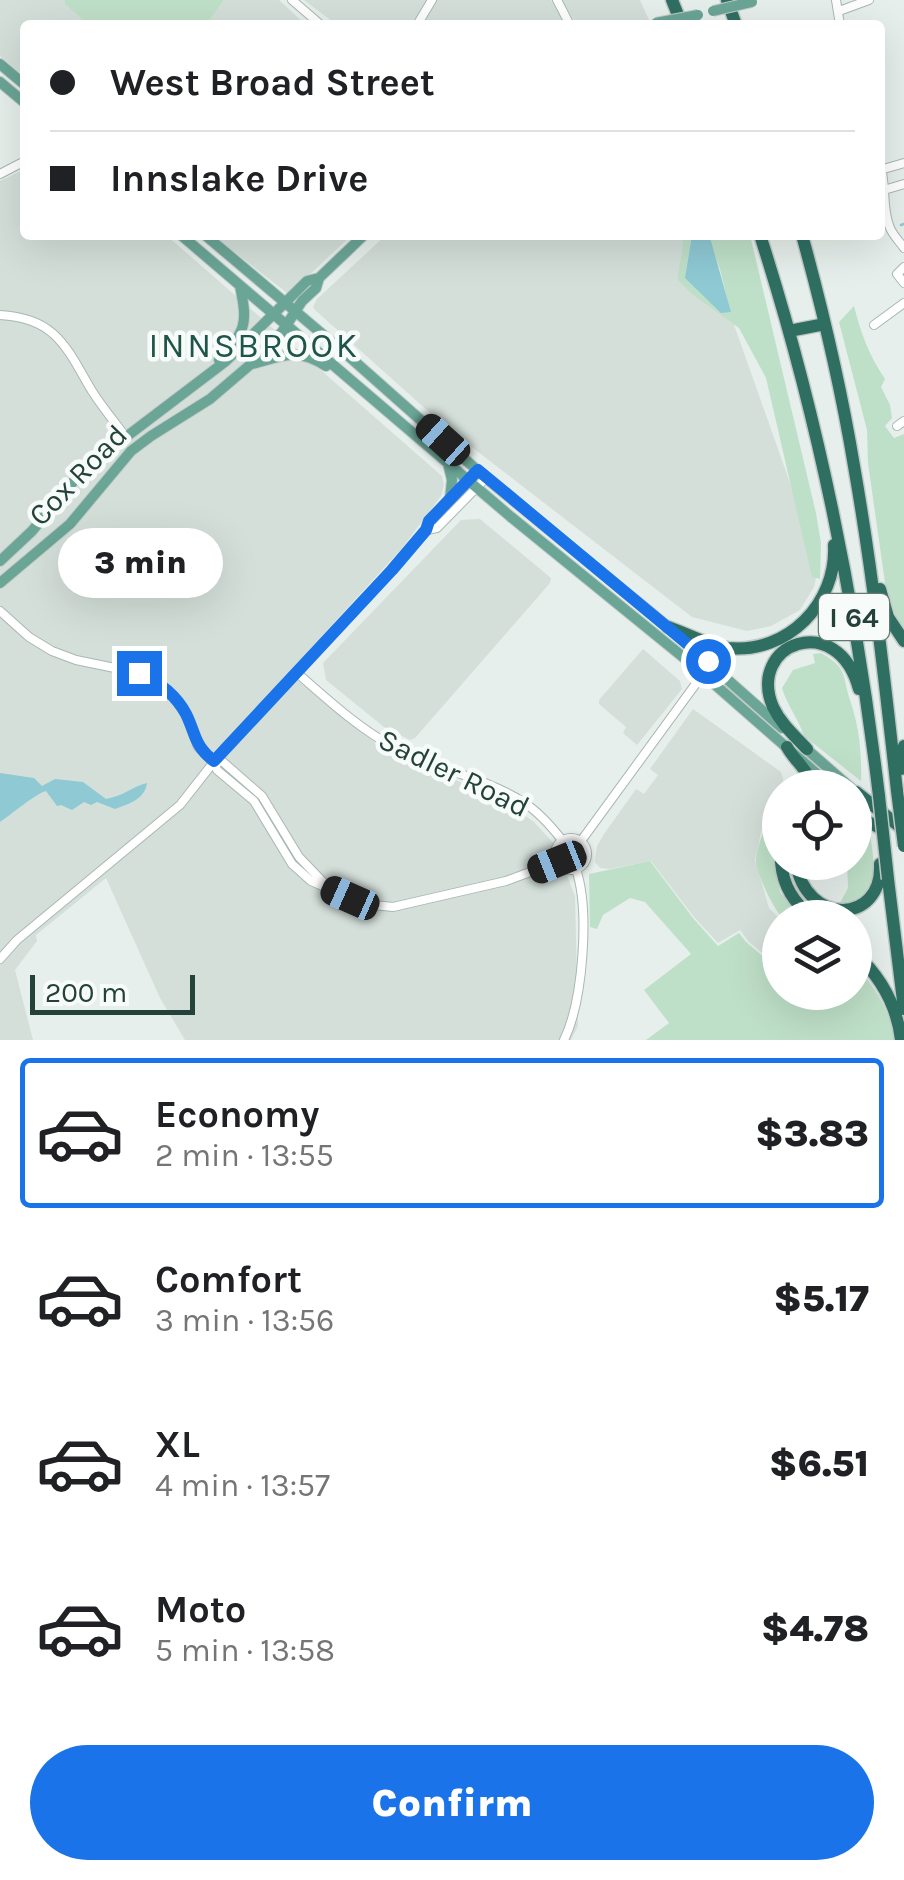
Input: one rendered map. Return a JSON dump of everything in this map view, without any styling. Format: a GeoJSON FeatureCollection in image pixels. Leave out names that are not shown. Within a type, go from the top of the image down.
{"type":"FeatureCollection","features":[{"type":"Feature","properties":{"kind":"highway","name":"I 64"},"geometry":{"type":"LineString","coordinates":[[762,240],[823,463],[851,601],[874,754],[904,1009]]}},
{"type":"Feature","properties":{"kind":"highway","name":"I 64"},"geometry":{"type":"LineString","coordinates":[[803,240],[846,420],[862,515],[902,793],[904,848]]}},
{"type":"Feature","properties":{"kind":"highway"},"geometry":{"type":"LineString","coordinates":[[789,331],[825,324]]}},
{"type":"Feature","properties":{"kind":"highway"},"geometry":{"type":"LineString","coordinates":[[668,627],[712,644],[744,648],[784,637],[805,622],[822,599],[834,562],[823,463]]}},
{"type":"Feature","properties":{"kind":"highway"},"geometry":{"type":"LineString","coordinates":[[862,515],[873,545],[883,604],[904,641]]}},
{"type":"Feature","properties":{"kind":"highway"},"geometry":{"type":"LineString","coordinates":[[807,750],[779,718],[768,683],[772,666],[782,653],[794,645],[812,642],[832,648],[852,670],[874,754]]}},
{"type":"Feature","properties":{"kind":"highway"},"geometry":{"type":"LineString","coordinates":[[902,793],[904,746]]}},
{"type":"Feature","properties":{"kind":"highway"},"geometry":{"type":"LineString","coordinates":[[787,747],[804,770]]}},
{"type":"Feature","properties":{"kind":"highway"},"geometry":{"type":"LineString","coordinates":[[799,880],[823,906],[838,910],[856,907],[870,897],[878,884],[880,864],[875,816],[879,796]]}},
{"type":"Feature","properties":{"kind":"highway"},"geometry":{"type":"LineString","coordinates":[[872,805],[904,832]]}},
{"type":"Feature","properties":{"kind":"highway"},"geometry":{"type":"LineString","coordinates":[[872,824],[878,827]]}},
{"type":"Feature","properties":{"kind":"highway"},"geometry":{"type":"LineString","coordinates":[[872,974],[884,988],[902,1040]]}},
{"type":"Feature","properties":{"kind":"main road"},"geometry":{"type":"LineString","coordinates":[[670,20],[756,1]]}},
{"type":"Feature","properties":{"kind":"main road"},"geometry":{"type":"LineString","coordinates":[[0,64],[20,82]]}},
{"type":"Feature","properties":{"kind":"main road"},"geometry":{"type":"LineString","coordinates":[[187,240],[813,770]]}},
{"type":"Feature","properties":{"kind":"main road"},"geometry":{"type":"LineString","coordinates":[[211,240],[482,474],[668,627],[830,770]]}},
{"type":"Feature","properties":{"kind":"main road","name":"Cox Road"},"geometry":{"type":"LineString","coordinates":[[0,561],[32,531],[86,468],[234,355],[307,281],[318,278],[359,240]]}},
{"type":"Feature","properties":{"kind":"main road","name":"Cox Road"},"geometry":{"type":"LineString","coordinates":[[0,583],[62,531],[131,452],[219,392],[251,364],[316,288],[318,278]]}},
{"type":"Feature","properties":{"kind":"main road"},"geometry":{"type":"LineString","coordinates":[[204,378],[242,331],[245,311],[240,285]]}},
{"type":"Feature","properties":{"kind":"main road"},"geometry":{"type":"LineString","coordinates":[[251,364],[294,354],[310,356],[339,369]]}},
{"type":"Feature","properties":{"kind":"main road"},"geometry":{"type":"LineString","coordinates":[[131,452],[140,426]]}},
{"type":"Feature","properties":{"kind":"main road"},"geometry":{"type":"LineString","coordinates":[[126,436],[131,452]]}},
{"type":"Feature","properties":{"kind":"main road"},"geometry":{"type":"LineString","coordinates":[[448,462],[452,480],[450,499]]}},
{"type":"Feature","properties":{"kind":"main road"},"geometry":{"type":"LineString","coordinates":[[872,822],[904,848]]}},
{"type":"Feature","properties":{"kind":"street"},"geometry":{"type":"LineString","coordinates":[[292,0],[316,20]]}},
{"type":"Feature","properties":{"kind":"street"},"geometry":{"type":"LineString","coordinates":[[836,0],[840,20]]}},
{"type":"Feature","properties":{"kind":"street"},"geometry":{"type":"LineString","coordinates":[[839,11],[870,0]]}},
{"type":"Feature","properties":{"kind":"street"},"geometry":{"type":"LineString","coordinates":[[885,212],[890,229],[904,248]]}},
{"type":"Feature","properties":{"kind":"street"},"geometry":{"type":"LineString","coordinates":[[904,268],[897,274],[904,283]]}},
{"type":"Feature","properties":{"kind":"street"},"geometry":{"type":"LineString","coordinates":[[874,325],[904,303]]}},
{"type":"Feature","properties":{"kind":"street"},"geometry":{"type":"LineString","coordinates":[[0,314],[34,322],[59,338],[95,396],[126,436]]}},
{"type":"Feature","properties":{"kind":"street"},"geometry":{"type":"LineString","coordinates":[[0,959],[17,940],[174,811],[214,761],[426,530],[429,521],[482,474]]}},
{"type":"Feature","properties":{"kind":"street"},"geometry":{"type":"LineString","coordinates":[[426,530],[437,528],[472,483]]}},
{"type":"Feature","properties":{"kind":"street"},"geometry":{"type":"LineString","coordinates":[[0,611],[29,637],[55,652],[90,664],[139,673],[158,683],[180,704],[198,746],[214,761],[217,770],[260,808],[298,871],[311,881],[364,904],[392,907],[506,881],[557,862]]}},
{"type":"Feature","properties":{"kind":"street","name":"Sadler Road"},"geometry":{"type":"LineString","coordinates":[[296,672],[376,737],[414,757],[514,796],[540,815],[562,840]]}},
{"type":"Feature","properties":{"kind":"street"},"geometry":{"type":"LineString","coordinates":[[581,840],[703,674]]}},
{"type":"Feature","properties":{"kind":"street"},"geometry":{"type":"LineString","coordinates":[[562,840],[581,840],[587,858],[576,869],[567,870],[557,862],[555,850],[562,840]]}},
{"type":"Feature","properties":{"kind":"street"},"geometry":{"type":"LineString","coordinates":[[567,1039],[576,1010],[584,916],[576,869]]}},
{"type":"Feature","properties":{"kind":"shaded area"},"geometry":{"type":"Polygon","coordinates":[[[0,0],[65,0],[89,20],[20,20],[20,73],[0,56],[0,0]]]}},
{"type":"Feature","properties":{"kind":"shaded area"},"geometry":{"type":"Polygon","coordinates":[[[224,0],[279,0],[301,20],[210,20],[224,0]]]}},
{"type":"Feature","properties":{"kind":"shaded area"},"geometry":{"type":"Polygon","coordinates":[[[304,0],[427,0],[414,20],[330,20],[304,0]]]}},
{"type":"Feature","properties":{"kind":"shaded area"},"geometry":{"type":"Polygon","coordinates":[[[436,0],[551,0],[562,20],[426,20],[436,0]]]}},
{"type":"Feature","properties":{"kind":"shaded area"},"geometry":{"type":"Polygon","coordinates":[[[562,0],[640,0],[649,20],[574,20],[562,0]]]}},
{"type":"Feature","properties":{"kind":"shaded area"},"geometry":{"type":"Polygon","coordinates":[[[20,171],[20,240],[172,240],[442,476],[441,496],[402,548],[288,673],[380,747],[506,802],[534,822],[555,845],[575,896],[578,1026],[571,1040],[185,1040],[160,998],[106,878],[36,935],[37,941],[15,970],[33,1040],[0,1040],[0,181],[20,171]]]}},
{"type":"Feature","properties":{"kind":"shaded area"},"geometry":{"type":"Polygon","coordinates":[[[219,240],[347,240],[287,293],[219,240]]]}},
{"type":"Feature","properties":{"kind":"shaded area"},"geometry":{"type":"Polygon","coordinates":[[[381,240],[686,240],[715,271],[819,565],[814,587],[800,610],[771,626],[747,631],[692,617],[447,428],[315,310],[317,299],[381,240]]]}},
{"type":"Feature","properties":{"kind":"shaded area"},"geometry":{"type":"Polygon","coordinates":[[[480,519],[551,578],[550,583],[410,740],[384,727],[326,680],[323,663],[461,520],[480,519]]]}},
{"type":"Feature","properties":{"kind":"shaded area"},"geometry":{"type":"Polygon","coordinates":[[[643,649],[680,681],[682,689],[637,745],[623,733],[626,727],[599,700],[643,649]]]}},
{"type":"Feature","properties":{"kind":"shaded area"},"geometry":{"type":"Polygon","coordinates":[[[693,709],[778,770],[762,770],[762,828],[755,860],[767,900],[762,900],[762,953],[740,930],[718,943],[651,861],[609,869],[600,868],[595,862],[597,846],[636,789],[644,794],[658,775],[650,769],[693,709]]]}},
{"type":"Feature","properties":{"kind":"green space"},"geometry":{"type":"Polygon","coordinates":[[[65,0],[224,0],[210,20],[83,20],[65,0]]]}},
{"type":"Feature","properties":{"kind":"green space"},"geometry":{"type":"Polygon","coordinates":[[[682,240],[691,240],[686,269],[730,311],[709,240],[751,240],[816,513],[821,543],[820,579],[812,577],[766,378],[739,328],[678,280],[682,240]]]}},
{"type":"Feature","properties":{"kind":"green space"},"geometry":{"type":"Polygon","coordinates":[[[854,306],[866,344],[885,379],[881,387],[892,418],[885,426],[894,438],[904,434],[904,633],[887,597],[867,430],[839,322],[854,306]]]}},
{"type":"Feature","properties":{"kind":"green space"},"geometry":{"type":"Polygon","coordinates":[[[821,653],[840,668],[858,730],[861,770],[847,770],[804,736],[782,688],[793,670],[815,663],[813,654],[821,653]]]}},
{"type":"Feature","properties":{"kind":"green space"},"geometry":{"type":"Polygon","coordinates":[[[762,836],[762,879],[756,860],[762,836]]]}},
{"type":"Feature","properties":{"kind":"green space"},"geometry":{"type":"Polygon","coordinates":[[[872,851],[873,880],[870,889],[858,900],[842,900],[848,880],[872,880],[872,851]]]}},
{"type":"Feature","properties":{"kind":"green space"},"geometry":{"type":"Polygon","coordinates":[[[650,861],[718,946],[739,933],[762,956],[762,1010],[872,1010],[872,986],[889,1018],[895,1040],[646,1040],[669,1023],[644,990],[691,954],[645,902],[630,898],[603,915],[597,929],[590,927],[589,874],[650,861]]]}},
{"type":"Feature","properties":{"kind":"green space"},"geometry":{"type":"Polygon","coordinates":[[[762,880],[778,880],[786,900],[771,900],[762,880]]]}},
{"type":"Feature","properties":{"kind":"water"},"geometry":{"type":"Polygon","coordinates":[[[691,240],[710,240],[731,312],[721,313],[685,278],[691,240]]]}},
{"type":"Feature","properties":{"kind":"water"},"geometry":{"type":"Polygon","coordinates":[[[0,773],[34,778],[42,786],[55,779],[83,782],[106,799],[147,783],[140,797],[115,809],[84,802],[72,810],[57,806],[46,791],[0,822],[0,773]]]}},
{"type":"Feature","properties":{"kind":"district","name":"INNSBROOK"},"geometry":{"type":"Point","coordinates":[254,345]}},
{"type":"Feature","properties":{"kind":"route"},"geometry":{"type":"LineString","coordinates":[[139,673],[174,697],[186,713],[198,746],[214,761],[392,570],[426,530],[429,521],[478,470],[708,661]]}}]}
